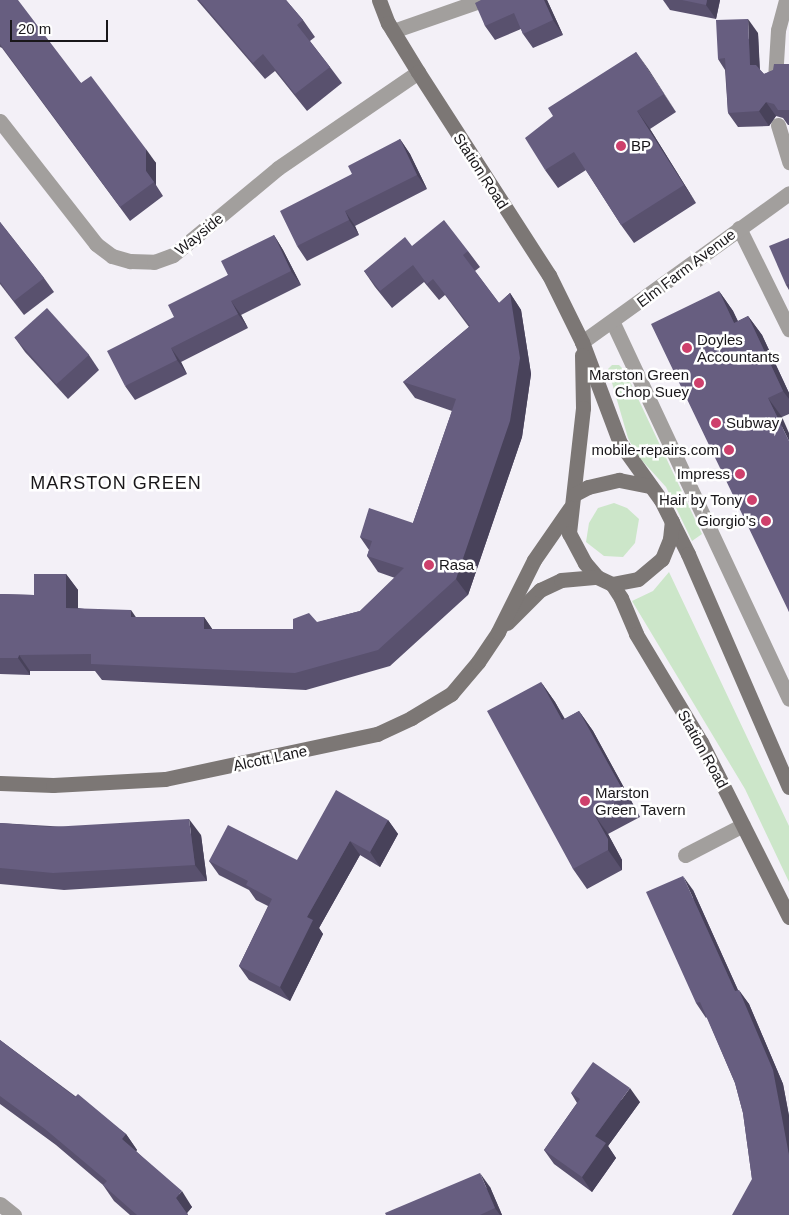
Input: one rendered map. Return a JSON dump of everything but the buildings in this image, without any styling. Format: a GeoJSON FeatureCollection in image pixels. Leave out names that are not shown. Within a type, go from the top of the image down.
{"type":"FeatureCollection","features":[{"type":"Feature","properties":{"kind":"street","name":"Station Road"},"geometry":{"type":"LineString","coordinates":[[379,0],[393,31],[418,72],[549,275],[582,342],[620,443],[672,522],[789,787]]}},
{"type":"Feature","properties":{"kind":"street"},"geometry":{"type":"LineString","coordinates":[[393,31],[482,0]]}},
{"type":"Feature","properties":{"kind":"street"},"geometry":{"type":"LineString","coordinates":[[775,79],[778,30],[786,0]]}},
{"type":"Feature","properties":{"kind":"street","name":"Wayside"},"geometry":{"type":"LineString","coordinates":[[0,121],[96,244],[112,256],[130,262],[154,262],[173,256],[278,168],[418,72]]}},
{"type":"Feature","properties":{"kind":"street"},"geometry":{"type":"LineString","coordinates":[[778,125],[789,162]]}},
{"type":"Feature","properties":{"kind":"street","name":"Elm Farm Avenue"},"geometry":{"type":"LineString","coordinates":[[582,342],[613,323],[739,228],[789,193]]}},
{"type":"Feature","properties":{"kind":"street"},"geometry":{"type":"LineString","coordinates":[[739,228],[789,329]]}},
{"type":"Feature","properties":{"kind":"street"},"geometry":{"type":"LineString","coordinates":[[613,323],[789,699]]}},
{"type":"Feature","properties":{"kind":"street","name":"Station Road"},"geometry":{"type":"LineString","coordinates":[[582,342],[584,408],[569,533],[573,543],[597,577],[612,584],[636,634],[702,742],[789,917]]}},
{"type":"Feature","properties":{"kind":"street"},"geometry":{"type":"LineString","coordinates":[[498,632],[534,560],[572,501],[588,487],[619,480],[650,486]]}},
{"type":"Feature","properties":{"kind":"street"},"geometry":{"type":"LineString","coordinates":[[612,584],[638,578],[662,559],[670,539],[672,522]]}},
{"type":"Feature","properties":{"kind":"street"},"geometry":{"type":"LineString","coordinates":[[498,632],[540,590],[562,580],[597,577]]}},
{"type":"Feature","properties":{"kind":"street","name":"Alcott Lane"},"geometry":{"type":"LineString","coordinates":[[0,783],[53,785],[166,779],[377,734],[451,694],[478,662],[498,632]]}},
{"type":"Feature","properties":{"kind":"street"},"geometry":{"type":"LineString","coordinates":[[685,855],[743,825]]}},
{"type":"Feature","properties":{"kind":"street"},"geometry":{"type":"LineString","coordinates":[[0,1204],[14,1215]]}},
{"type":"Feature","properties":{"kind":"green space"},"geometry":{"type":"Polygon","coordinates":[[[612,365],[619,365],[625,371],[702,534],[692,541],[666,487],[637,455],[628,438],[608,369],[612,365]]]}},
{"type":"Feature","properties":{"kind":"green space"},"geometry":{"type":"Polygon","coordinates":[[[614,503],[627,508],[639,519],[635,543],[623,557],[604,556],[586,542],[589,523],[598,508],[614,503]]]}},
{"type":"Feature","properties":{"kind":"green space"},"geometry":{"type":"Polygon","coordinates":[[[669,572],[789,826],[789,882],[745,789],[632,601],[653,591],[669,572]]]}},
{"type":"Feature","properties":{"kind":"place","name":"BP"},"geometry":{"type":"Point","coordinates":[621,146]}},
{"type":"Feature","properties":{"kind":"place","name":"Doyles Accountants"},"geometry":{"type":"Point","coordinates":[687,348]}},
{"type":"Feature","properties":{"kind":"place","name":"Marston Green Chop Suey"},"geometry":{"type":"Point","coordinates":[699,383]}},
{"type":"Feature","properties":{"kind":"place","name":"Subway"},"geometry":{"type":"Point","coordinates":[716,423]}},
{"type":"Feature","properties":{"kind":"place","name":"mobile-repairs.com"},"geometry":{"type":"Point","coordinates":[729,450]}},
{"type":"Feature","properties":{"kind":"place","name":"Impress"},"geometry":{"type":"Point","coordinates":[740,474]}},
{"type":"Feature","properties":{"kind":"place","name":"Hair by Tony"},"geometry":{"type":"Point","coordinates":[752,500]}},
{"type":"Feature","properties":{"kind":"place","name":"Giorgio's"},"geometry":{"type":"Point","coordinates":[766,521]}},
{"type":"Feature","properties":{"kind":"place","name":"Rasa"},"geometry":{"type":"Point","coordinates":[429,565]}},
{"type":"Feature","properties":{"kind":"place","name":"Marston Green Tavern"},"geometry":{"type":"Point","coordinates":[585,801]}},
{"type":"Feature","properties":{"kind":"district","name":"MARSTON GREEN"},"geometry":{"type":"Point","coordinates":[116,483]}}]}
